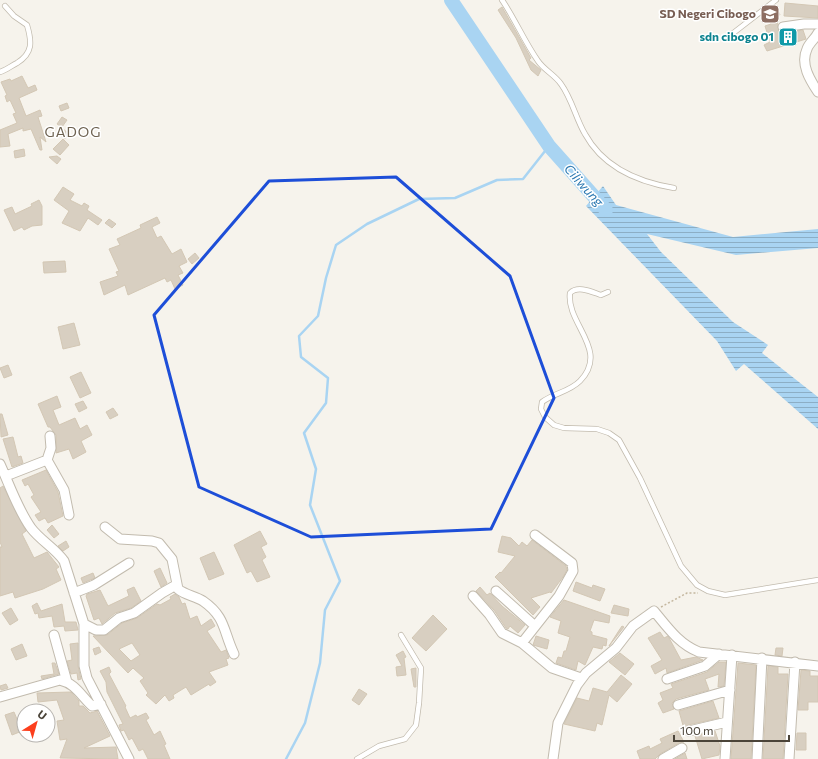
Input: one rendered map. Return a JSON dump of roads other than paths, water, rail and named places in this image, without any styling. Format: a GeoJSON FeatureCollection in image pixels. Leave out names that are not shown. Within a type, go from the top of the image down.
{"type":"FeatureCollection","features":[{"type":"Feature","properties":{"kind":"street"},"geometry":{"type":"LineString","coordinates":[[783,27],[818,24]]}},
{"type":"Feature","properties":{"kind":"street"},"geometry":{"type":"LineString","coordinates":[[818,33],[808,47],[805,56],[807,72],[818,92]]}},
{"type":"Feature","properties":{"kind":"street"},"geometry":{"type":"LineString","coordinates":[[50,436],[51,448],[47,460],[64,490],[69,515]]}},
{"type":"Feature","properties":{"kind":"street"},"geometry":{"type":"LineString","coordinates":[[6,476],[47,460]]}},
{"type":"Feature","properties":{"kind":"street"},"geometry":{"type":"LineString","coordinates":[[0,464],[6,476],[12,496],[31,528],[42,541],[57,552],[64,561],[84,624],[84,666],[90,684],[129,759]]}},
{"type":"Feature","properties":{"kind":"street"},"geometry":{"type":"LineString","coordinates":[[105,527],[120,539],[152,540],[159,543],[173,561],[176,585],[181,591],[203,601],[219,616],[223,622],[234,654]]}},
{"type":"Feature","properties":{"kind":"street"},"geometry":{"type":"LineString","coordinates":[[522,643],[559,596],[570,579],[574,568],[570,561],[535,535]]}},
{"type":"Feature","properties":{"kind":"street"},"geometry":{"type":"LineString","coordinates":[[74,593],[94,584],[129,563]]}},
{"type":"Feature","properties":{"kind":"street"},"geometry":{"type":"LineString","coordinates":[[84,624],[96,630],[104,630],[119,618],[134,613],[176,585]]}},
{"type":"Feature","properties":{"kind":"street"},"geometry":{"type":"LineString","coordinates":[[496,591],[535,626]]}},
{"type":"Feature","properties":{"kind":"street"},"geometry":{"type":"LineString","coordinates":[[473,596],[489,614],[498,630],[522,643],[552,668],[581,678]]}},
{"type":"Feature","properties":{"kind":"street"},"geometry":{"type":"LineString","coordinates":[[553,759],[560,718],[581,678],[616,648],[633,626],[654,611],[673,634],[688,648],[699,652],[762,658],[818,666]]}},
{"type":"Feature","properties":{"kind":"street"},"geometry":{"type":"LineString","coordinates":[[54,635],[68,682],[92,706],[101,704]]}},
{"type":"Feature","properties":{"kind":"street"},"geometry":{"type":"LineString","coordinates":[[667,679],[705,666],[719,654]]}},
{"type":"Feature","properties":{"kind":"street"},"geometry":{"type":"LineString","coordinates":[[722,758],[728,722],[732,655]]}},
{"type":"Feature","properties":{"kind":"street"},"geometry":{"type":"LineString","coordinates":[[757,759],[762,658]]}},
{"type":"Feature","properties":{"kind":"street"},"geometry":{"type":"LineString","coordinates":[[789,759],[795,662]]}},
{"type":"Feature","properties":{"kind":"street"},"geometry":{"type":"LineString","coordinates":[[0,697],[56,681],[68,682]]}},
{"type":"Feature","properties":{"kind":"street"},"geometry":{"type":"LineString","coordinates":[[678,705],[730,690]]}},
{"type":"Feature","properties":{"kind":"street"},"geometry":{"type":"LineString","coordinates":[[689,731],[728,722]]}},
{"type":"Feature","properties":{"kind":"street"},"geometry":{"type":"LineString","coordinates":[[663,759],[682,748]]}},
{"type":"Feature","properties":{"kind":"lane"},"geometry":{"type":"LineString","coordinates":[[502,0],[538,62],[561,84],[585,135],[602,156],[614,166],[630,175],[658,185],[674,188]]}},
{"type":"Feature","properties":{"kind":"lane"},"geometry":{"type":"LineString","coordinates":[[732,34],[776,0]]}},
{"type":"Feature","properties":{"kind":"lane"},"geometry":{"type":"LineString","coordinates":[[0,72],[25,57],[31,44],[27,25],[14,16],[5,6]]}},
{"type":"Feature","properties":{"kind":"lane"},"geometry":{"type":"LineString","coordinates":[[608,292],[601,295],[580,289],[574,289],[570,293],[569,300],[573,312],[588,342],[590,362],[580,381],[566,391],[549,397],[542,402],[541,409],[545,417],[554,425],[564,428],[597,429],[609,433],[619,440],[640,478],[681,566],[697,585],[708,591],[725,595],[818,580]]}},
{"type":"Feature","properties":{"kind":"lane"},"geometry":{"type":"LineString","coordinates":[[357,759],[374,748],[405,739],[416,725],[421,668],[401,635]]}},
{"type":"Feature","properties":{"kind":"water"},"geometry":{"type":"Polygon","coordinates":[[[603,186],[616,205],[733,237],[818,229],[818,248],[736,255],[647,234],[661,252],[733,322],[768,345],[762,353],[818,397],[818,429],[744,364],[736,371],[717,341],[586,206],[603,186]]]}},
{"type":"Feature","properties":{"kind":"waterway","name":"Ciliwung"},"geometry":{"type":"LineString","coordinates":[[451,0],[549,146],[606,210]]}},
{"type":"Feature","properties":{"kind":"waterway"},"geometry":{"type":"LineString","coordinates":[[286,759],[305,723],[320,663],[325,610],[340,581],[310,505],[316,469],[304,433],[326,403],[328,378],[301,357],[299,336],[318,316],[326,278],[336,245],[367,224],[419,199],[455,198],[497,180],[523,179],[549,146]]}},
{"type":"Feature","properties":{"kind":"place","name":"SD Negeri Cibogo"},"geometry":{"type":"Point","coordinates":[770,14]}},
{"type":"Feature","properties":{"kind":"place","name":"sdn cibogo 01"},"geometry":{"type":"Point","coordinates":[788,37]}},
{"type":"Feature","properties":{"kind":"district","name":"GADOG"},"geometry":{"type":"Point","coordinates":[73,132]}}]}
